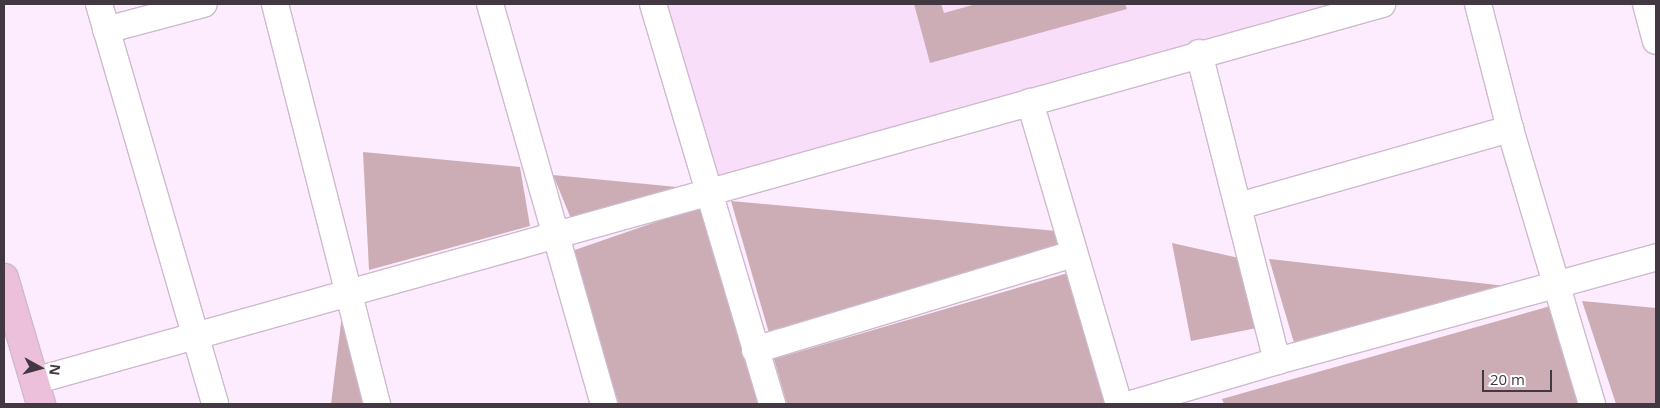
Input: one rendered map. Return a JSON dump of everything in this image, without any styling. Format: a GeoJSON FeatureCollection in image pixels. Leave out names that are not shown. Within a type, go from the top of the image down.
{"type":"FeatureCollection","features":[{"type":"Feature","properties":{"kind":"main road"},"geometry":{"type":"LineString","coordinates":[[4,278],[37,392]]}},
{"type":"Feature","properties":{"kind":"street"},"geometry":{"type":"LineString","coordinates":[[98,4],[214,404]]}},
{"type":"Feature","properties":{"kind":"street"},"geometry":{"type":"LineString","coordinates":[[106,30],[204,4]]}},
{"type":"Feature","properties":{"kind":"street"},"geometry":{"type":"LineString","coordinates":[[275,4],[377,404]]}},
{"type":"Feature","properties":{"kind":"street"},"geometry":{"type":"LineString","coordinates":[[490,4],[558,236],[604,404]]}},
{"type":"Feature","properties":{"kind":"street"},"geometry":{"type":"LineString","coordinates":[[653,4],[772,404]]}},
{"type":"Feature","properties":{"kind":"street"},"geometry":{"type":"LineString","coordinates":[[37,392],[195,336],[349,292],[558,236],[1199,53],[1382,4]]}},
{"type":"Feature","properties":{"kind":"street"},"geometry":{"type":"LineString","coordinates":[[1478,4],[1510,129],[1592,404]]}},
{"type":"Feature","properties":{"kind":"street"},"geometry":{"type":"LineString","coordinates":[[1646,4],[1656,41]]}},
{"type":"Feature","properties":{"kind":"street"},"geometry":{"type":"LineString","coordinates":[[1199,53],[1239,206],[1276,361]]}},
{"type":"Feature","properties":{"kind":"street"},"geometry":{"type":"LineString","coordinates":[[1030,102],[1073,254],[1119,404]]}},
{"type":"Feature","properties":{"kind":"street"},"geometry":{"type":"LineString","coordinates":[[1239,206],[1510,129]]}},
{"type":"Feature","properties":{"kind":"street"},"geometry":{"type":"LineString","coordinates":[[755,350],[1073,254]]}},
{"type":"Feature","properties":{"kind":"street"},"geometry":{"type":"LineString","coordinates":[[1131,404],[1199,395],[1276,361],[1556,287],[1656,257]]}},
{"type":"Feature","properties":{"kind":"shaded area"},"geometry":{"type":"Polygon","coordinates":[[[657,4],[1377,4],[711,186],[657,4]]]}},
{"type":"Feature","properties":{"kind":"building"},"geometry":{"type":"Polygon","coordinates":[[[914,4],[941,4],[944,13],[976,4],[1125,4],[1127,9],[930,63],[914,4]]]}},
{"type":"Feature","properties":{"kind":"building"},"geometry":{"type":"Polygon","coordinates":[[[363,152],[520,167],[530,226],[369,270],[363,152]]]}},
{"type":"Feature","properties":{"kind":"building"},"geometry":{"type":"Polygon","coordinates":[[[553,175],[687,188],[572,221],[553,175]]]}},
{"type":"Feature","properties":{"kind":"building"},"geometry":{"type":"Polygon","coordinates":[[[731,201],[1057,231],[1061,248],[769,333],[731,201]]]}},
{"type":"Feature","properties":{"kind":"building"},"geometry":{"type":"Polygon","coordinates":[[[702,206],[762,404],[619,404],[569,252],[702,206]]]}},
{"type":"Feature","properties":{"kind":"building"},"geometry":{"type":"Polygon","coordinates":[[[1172,243],[1239,258],[1262,327],[1191,341],[1172,243]]]}},
{"type":"Feature","properties":{"kind":"building"},"geometry":{"type":"Polygon","coordinates":[[[1269,259],[1523,288],[1295,346],[1269,259]]]}},
{"type":"Feature","properties":{"kind":"building"},"geometry":{"type":"Polygon","coordinates":[[[1068,273],[1106,403],[787,404],[774,359],[1068,273]]]}},
{"type":"Feature","properties":{"kind":"building"},"geometry":{"type":"Polygon","coordinates":[[[1582,301],[1656,308],[1656,404],[1616,404],[1582,301]]]}},
{"type":"Feature","properties":{"kind":"building"},"geometry":{"type":"Polygon","coordinates":[[[1554,305],[1581,404],[1224,404],[1222,399],[1554,305]]]}},
{"type":"Feature","properties":{"kind":"building"},"geometry":{"type":"Polygon","coordinates":[[[343,307],[368,404],[331,404],[343,307]]]}}]}
